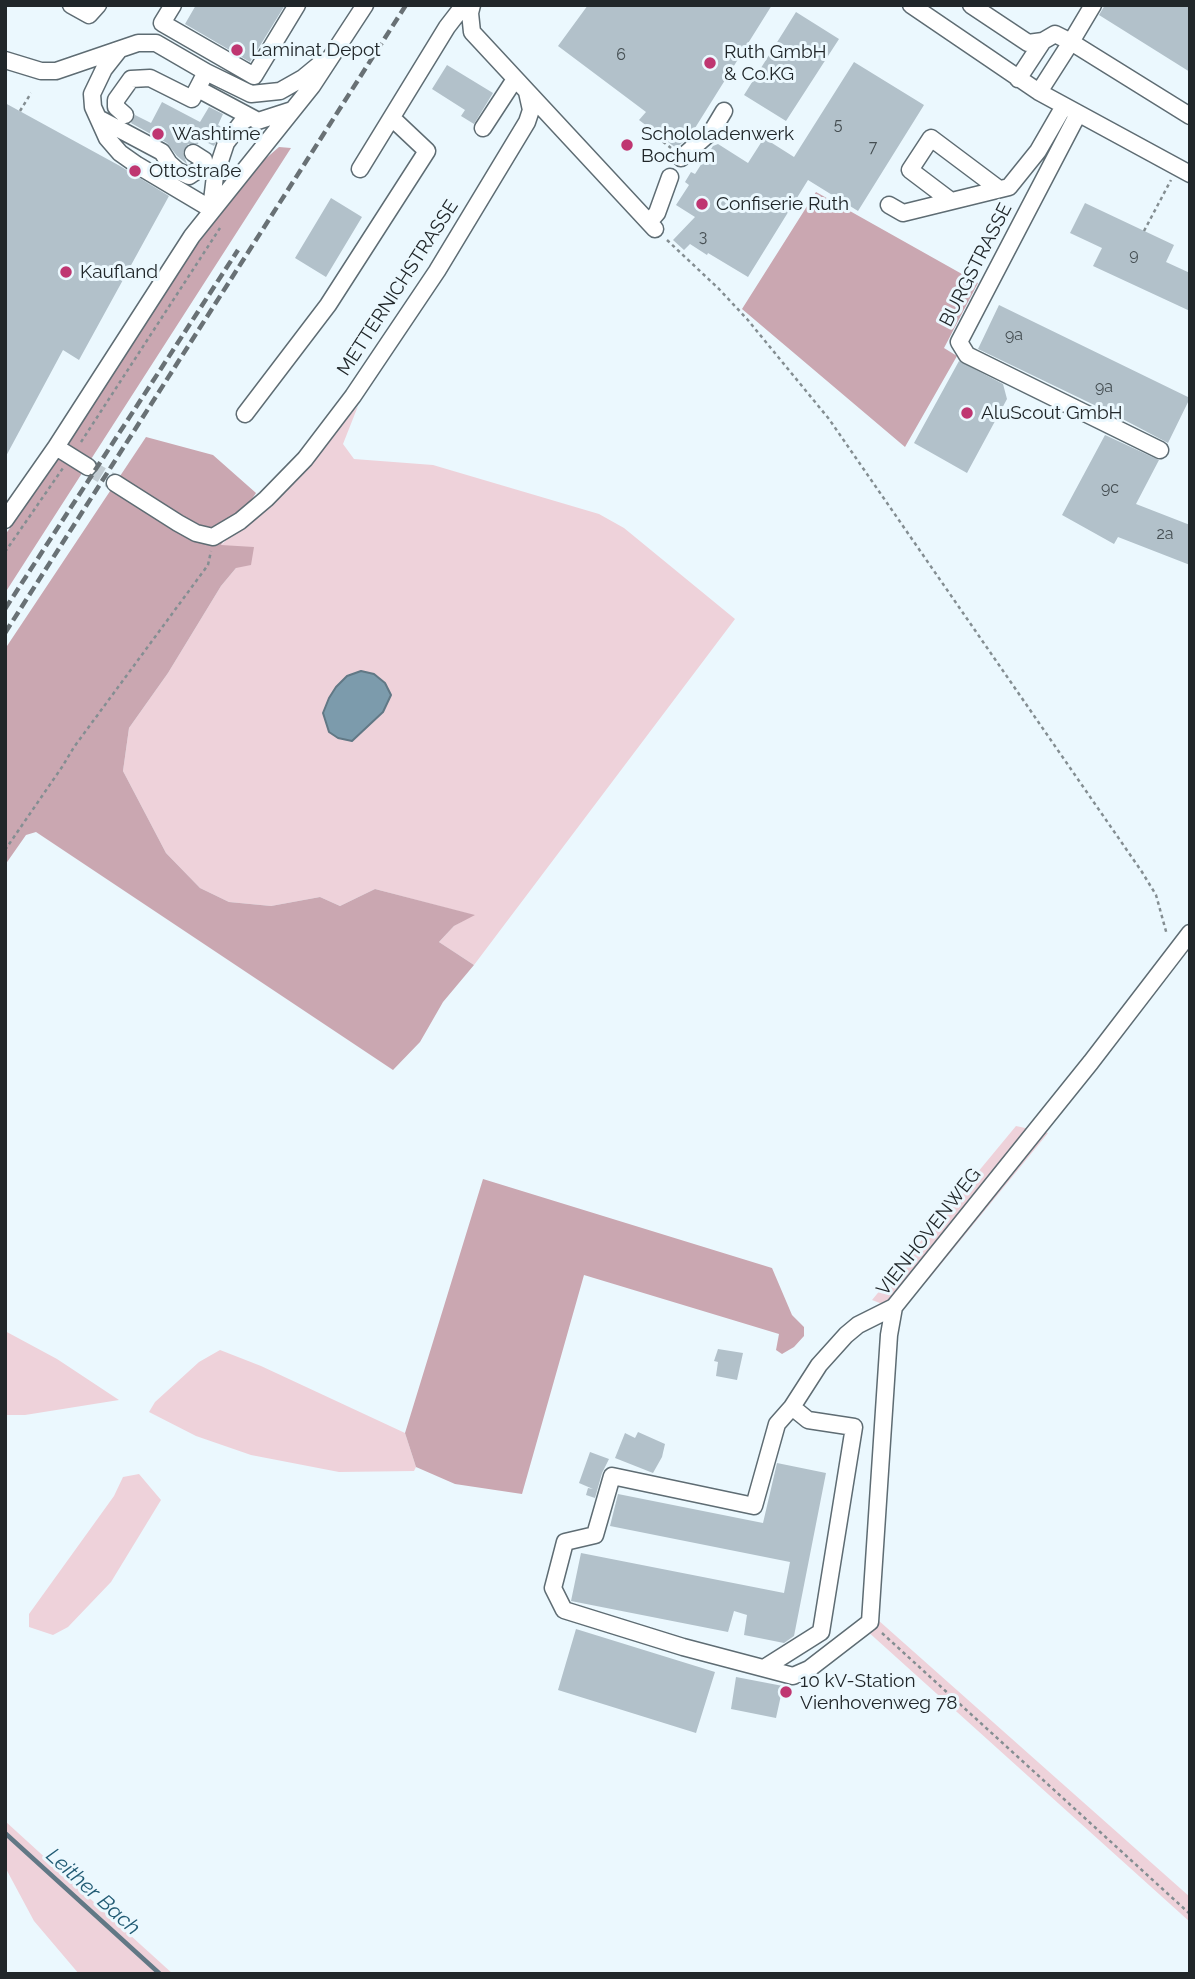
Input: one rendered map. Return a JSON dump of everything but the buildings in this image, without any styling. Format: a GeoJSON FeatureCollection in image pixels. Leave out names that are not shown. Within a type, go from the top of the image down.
{"type":"FeatureCollection","features":[{"type":"Feature","properties":{"kind":"street"},"geometry":{"type":"LineString","coordinates":[[71,5],[89,15],[98,5]]}},
{"type":"Feature","properties":{"kind":"street"},"geometry":{"type":"LineString","coordinates":[[173,5],[162,23],[254,76],[298,5]]}},
{"type":"Feature","properties":{"kind":"street"},"geometry":{"type":"LineString","coordinates":[[5,520],[56,447],[211,209],[293,110],[365,5]]}},
{"type":"Feature","properties":{"kind":"street"},"geometry":{"type":"LineString","coordinates":[[360,169],[447,27],[464,5]]}},
{"type":"Feature","properties":{"kind":"street"},"geometry":{"type":"LineString","coordinates":[[472,5],[472,32],[652,226],[670,177]]}},
{"type":"Feature","properties":{"kind":"street"},"geometry":{"type":"LineString","coordinates":[[911,5],[1018,79],[1184,171]]}},
{"type":"Feature","properties":{"kind":"street"},"geometry":{"type":"LineString","coordinates":[[971,5],[1028,43],[1043,41],[1055,34],[1071,42],[1190,116]]}},
{"type":"Feature","properties":{"kind":"street"},"geometry":{"type":"LineString","coordinates":[[1040,92],[1093,5]]}},
{"type":"Feature","properties":{"kind":"street"},"geometry":{"type":"LineString","coordinates":[[1018,79],[1043,41]]}},
{"type":"Feature","properties":{"kind":"street"},"geometry":{"type":"LineString","coordinates":[[5,60],[41,71],[56,71],[138,43],[156,43],[206,72],[254,109],[273,127],[270,140]]}},
{"type":"Feature","properties":{"kind":"street"},"geometry":{"type":"LineString","coordinates":[[119,50],[104,69],[92,94],[97,118],[107,138],[120,153],[211,209]]}},
{"type":"Feature","properties":{"kind":"street"},"geometry":{"type":"LineString","coordinates":[[211,209],[215,176],[226,143],[242,122],[254,109],[303,78],[333,54]]}},
{"type":"Feature","properties":{"kind":"street"},"geometry":{"type":"LineString","coordinates":[[125,116],[116,107],[116,100],[131,79],[150,78],[192,99],[206,72]]}},
{"type":"Feature","properties":{"kind":"street"},"geometry":{"type":"LineString","coordinates":[[483,128],[515,79]]}},
{"type":"Feature","properties":{"kind":"street"},"geometry":{"type":"LineString","coordinates":[[198,89],[254,109],[293,110]]}},
{"type":"Feature","properties":{"kind":"street","name":"METTERNICHSTRASSE"},"geometry":{"type":"LineString","coordinates":[[213,537],[240,521],[266,499],[305,459],[353,396],[436,271],[527,122],[531,110],[527,92]]}},
{"type":"Feature","properties":{"kind":"street"},"geometry":{"type":"LineString","coordinates":[[889,205],[904,213],[1009,187],[1038,151],[1064,106]]}},
{"type":"Feature","properties":{"kind":"street"},"geometry":{"type":"LineString","coordinates":[[681,158],[712,131],[724,111]]}},
{"type":"Feature","properties":{"kind":"street","name":"BURGSTRASSE"},"geometry":{"type":"LineString","coordinates":[[1079,114],[959,342],[967,355],[1160,450]]}},
{"type":"Feature","properties":{"kind":"street"},"geometry":{"type":"LineString","coordinates":[[97,118],[162,152],[169,163],[189,176],[204,166],[204,159],[193,153]]}},
{"type":"Feature","properties":{"kind":"street"},"geometry":{"type":"LineString","coordinates":[[245,414],[328,305],[427,151],[392,118]]}},
{"type":"Feature","properties":{"kind":"street"},"geometry":{"type":"LineString","coordinates":[[951,201],[910,170],[931,138],[999,189]]}},
{"type":"Feature","properties":{"kind":"street"},"geometry":{"type":"LineString","coordinates":[[56,447],[88,467]]}},
{"type":"Feature","properties":{"kind":"street"},"geometry":{"type":"LineString","coordinates":[[115,483],[196,533],[213,537]]}},
{"type":"Feature","properties":{"kind":"street","name":"VIENHOVENWEG"},"geometry":{"type":"LineString","coordinates":[[870,1622],[888,1348],[894,1307],[1091,1062],[1190,933]]}},
{"type":"Feature","properties":{"kind":"street"},"geometry":{"type":"LineString","coordinates":[[870,1622],[809,1670],[793,1676],[683,1647],[564,1610],[553,1588],[565,1542],[595,1535],[612,1476],[754,1506],[777,1423],[842,1339],[858,1325],[894,1307]]}},
{"type":"Feature","properties":{"kind":"street"},"geometry":{"type":"LineString","coordinates":[[764,1668],[821,1632],[854,1427],[808,1420],[792,1407]]}},
{"type":"Feature","properties":{"kind":"path"},"geometry":{"type":"LineString","coordinates":[[20,111],[31,93]]}},
{"type":"Feature","properties":{"kind":"path"},"geometry":{"type":"LineString","coordinates":[[652,133],[660,139]]}},
{"type":"Feature","properties":{"kind":"path"},"geometry":{"type":"LineString","coordinates":[[1144,231],[1184,171]]}},
{"type":"Feature","properties":{"kind":"path"},"geometry":{"type":"LineString","coordinates":[[652,226],[747,319],[829,419],[1142,872],[1156,895],[1172,956]]}},
{"type":"Feature","properties":{"kind":"path"},"geometry":{"type":"LineString","coordinates":[[5,552],[71,457],[220,228]]}},
{"type":"Feature","properties":{"kind":"path"},"geometry":{"type":"LineString","coordinates":[[5,850],[74,747],[208,565],[213,537]]}},
{"type":"Feature","properties":{"kind":"path"},"geometry":{"type":"LineString","coordinates":[[870,1622],[1190,1914]]}},
{"type":"Feature","properties":{"kind":"shaded area"},"geometry":{"type":"Polygon","coordinates":[[[279,147],[291,148],[5,593],[5,535],[58,460],[184,262],[255,168],[279,147]]]}},
{"type":"Feature","properties":{"kind":"shaded area"},"geometry":{"type":"Polygon","coordinates":[[[816,192],[978,283],[944,348],[957,356],[905,447],[742,309],[816,192]]]}},
{"type":"Feature","properties":{"kind":"shaded area"},"geometry":{"type":"Polygon","coordinates":[[[358,406],[343,444],[354,459],[433,465],[599,514],[624,528],[735,619],[474,965],[439,942],[454,926],[473,915],[375,889],[340,906],[320,897],[271,906],[229,902],[200,888],[166,853],[123,771],[129,728],[168,673],[221,586],[236,568],[221,545],[306,465],[358,406]]]}},
{"type":"Feature","properties":{"kind":"shaded area"},"geometry":{"type":"Polygon","coordinates":[[[146,437],[213,455],[256,493],[221,545],[254,547],[251,565],[236,568],[221,586],[168,673],[129,728],[123,771],[166,853],[200,888],[229,902],[271,906],[320,897],[340,906],[375,889],[475,915],[454,926],[439,942],[474,965],[443,1002],[420,1042],[393,1070],[36,832],[26,835],[5,865],[5,649],[146,437]]]}},
{"type":"Feature","properties":{"kind":"shaded area"},"geometry":{"type":"Polygon","coordinates":[[[1016,1126],[1048,1133],[908,1302],[898,1310],[872,1300],[1016,1126]]]}},
{"type":"Feature","properties":{"kind":"shaded area"},"geometry":{"type":"Polygon","coordinates":[[[483,1179],[772,1268],[792,1315],[804,1327],[804,1336],[794,1347],[782,1354],[776,1350],[779,1334],[584,1275],[522,1494],[455,1484],[416,1467],[405,1433],[483,1179]]]}},
{"type":"Feature","properties":{"kind":"shaded area"},"geometry":{"type":"Polygon","coordinates":[[[5,1331],[57,1359],[119,1400],[25,1415],[5,1415],[5,1331]]]}},
{"type":"Feature","properties":{"kind":"shaded area"},"geometry":{"type":"Polygon","coordinates":[[[220,1350],[261,1366],[405,1433],[416,1467],[414,1471],[339,1472],[251,1455],[196,1436],[149,1412],[155,1402],[199,1362],[220,1350]]]}},
{"type":"Feature","properties":{"kind":"shaded area"},"geometry":{"type":"Polygon","coordinates":[[[139,1474],[161,1500],[111,1582],[68,1627],[53,1635],[29,1627],[29,1614],[114,1496],[123,1477],[139,1474]]]}},
{"type":"Feature","properties":{"kind":"shaded area"},"geometry":{"type":"Polygon","coordinates":[[[878,1620],[1190,1897],[1190,1922],[866,1630],[878,1620]]]}},
{"type":"Feature","properties":{"kind":"shaded area"},"geometry":{"type":"Polygon","coordinates":[[[5,1821],[173,1974],[79,1974],[34,1921],[5,1867],[5,1821]]]}},
{"type":"Feature","properties":{"kind":"water"},"geometry":{"type":"Polygon","coordinates":[[[361,671],[374,674],[385,683],[391,695],[383,712],[352,741],[338,738],[329,732],[323,713],[336,687],[347,676],[361,671]]]}},
{"type":"Feature","properties":{"kind":"waterway","name":"Leither Bach"},"geometry":{"type":"LineString","coordinates":[[5,1833],[160,1974]]}},
{"type":"Feature","properties":{"kind":"tunnel"},"geometry":{"type":"LineString","coordinates":[[88,467],[115,483]]}},
{"type":"Feature","properties":{"kind":"railway"},"geometry":{"type":"LineString","coordinates":[[5,633],[406,5]]}},
{"type":"Feature","properties":{"kind":"railway"},"geometry":{"type":"LineString","coordinates":[[5,609],[238,250]]}},
{"type":"Feature","properties":{"kind":"place","name":"Laminat Depot"},"geometry":{"type":"Point","coordinates":[237,50]}},
{"type":"Feature","properties":{"kind":"place","name":"Ruth GmbH & Co.KG"},"geometry":{"type":"Point","coordinates":[710,63]}},
{"type":"Feature","properties":{"kind":"place","name":"Washtime"},"geometry":{"type":"Point","coordinates":[158,134]}},
{"type":"Feature","properties":{"kind":"place","name":"Schololadenwerk Bochum"},"geometry":{"type":"Point","coordinates":[627,145]}},
{"type":"Feature","properties":{"kind":"place","name":"Ottostraße"},"geometry":{"type":"Point","coordinates":[135,171]}},
{"type":"Feature","properties":{"kind":"place","name":"Confiserie Ruth"},"geometry":{"type":"Point","coordinates":[702,204]}},
{"type":"Feature","properties":{"kind":"place","name":"Kaufland"},"geometry":{"type":"Point","coordinates":[66,272]}},
{"type":"Feature","properties":{"kind":"place","name":"AluScout GmbH"},"geometry":{"type":"Point","coordinates":[967,413]}},
{"type":"Feature","properties":{"kind":"place","name":"10 kV-Station Vienhovenweg 78"},"geometry":{"type":"Point","coordinates":[786,1692]}}]}
